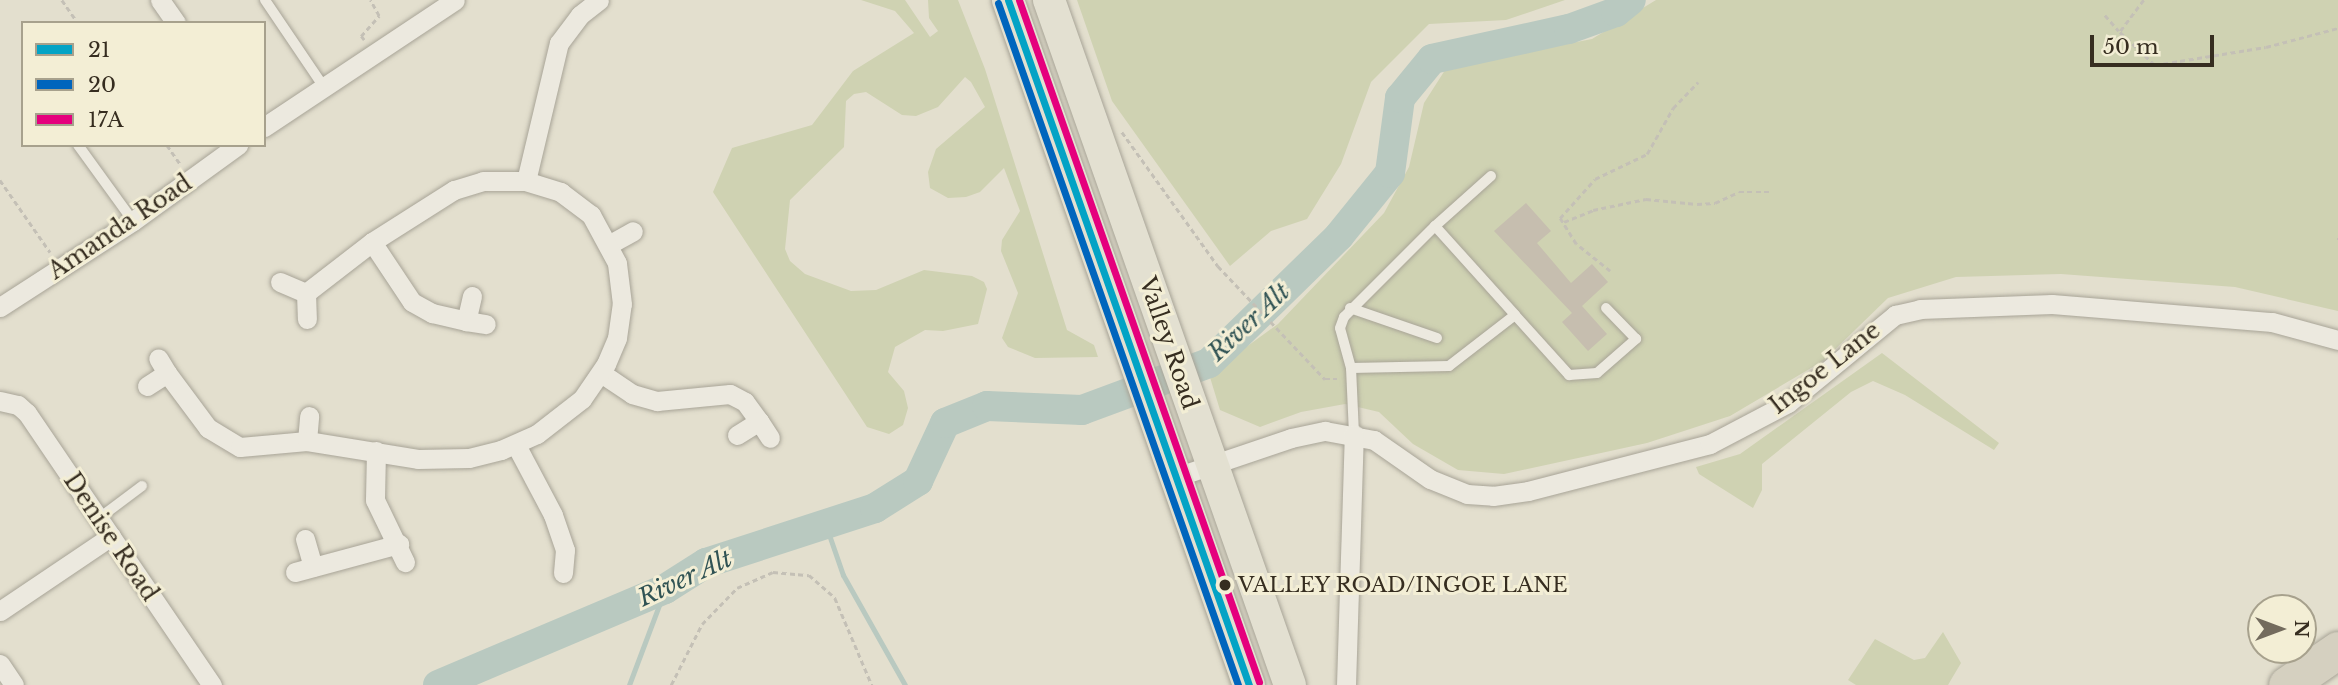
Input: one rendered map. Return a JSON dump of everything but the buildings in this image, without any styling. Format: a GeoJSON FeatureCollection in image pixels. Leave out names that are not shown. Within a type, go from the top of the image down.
{"type":"FeatureCollection","features":[{"type":"Feature","properties":{"kind":"highway"},"geometry":{"type":"LineString","coordinates":[[2287,685],[2338,650]]}},
{"type":"Feature","properties":{"kind":"highway"},"geometry":{"type":"LineString","coordinates":[[2327,685],[2338,677]]}},
{"type":"Feature","properties":{"kind":"main road","name":"Valley Road"},"geometry":{"type":"LineString","coordinates":[[1007,0],[1249,685]]}},
{"type":"Feature","properties":{"kind":"main road","name":"Valley Road"},"geometry":{"type":"LineString","coordinates":[[1049,0],[1290,685]]}},
{"type":"Feature","properties":{"kind":"street"},"geometry":{"type":"LineString","coordinates":[[160,0],[175,21]]}},
{"type":"Feature","properties":{"kind":"street"},"geometry":{"type":"LineString","coordinates":[[266,126],[455,0]]}},
{"type":"Feature","properties":{"kind":"street"},"geometry":{"type":"LineString","coordinates":[[526,181],[559,43],[580,15],[599,0]]}},
{"type":"Feature","properties":{"kind":"street","name":"Amanda Road"},"geometry":{"type":"LineString","coordinates":[[0,307],[133,221],[236,147]]}},
{"type":"Feature","properties":{"kind":"street"},"geometry":{"type":"LineString","coordinates":[[147,386],[162,365],[198,417],[229,443],[260,448],[307,441],[449,460],[516,445],[571,409],[600,373],[617,338],[622,304],[610,244],[577,202],[526,181],[483,181],[454,190],[372,242],[306,293]]}},
{"type":"Feature","properties":{"kind":"street"},"geometry":{"type":"LineString","coordinates":[[610,244],[633,231]]}},
{"type":"Feature","properties":{"kind":"street"},"geometry":{"type":"LineString","coordinates":[[372,242],[412,302],[432,313],[486,324]]}},
{"type":"Feature","properties":{"kind":"street"},"geometry":{"type":"LineString","coordinates":[[280,282],[306,293]]}},
{"type":"Feature","properties":{"kind":"street"},"geometry":{"type":"LineString","coordinates":[[306,293],[307,319]]}},
{"type":"Feature","properties":{"kind":"street"},"geometry":{"type":"LineString","coordinates":[[466,321],[472,296]]}},
{"type":"Feature","properties":{"kind":"street","name":"Ingoe Lane"},"geometry":{"type":"LineString","coordinates":[[1176,477],[1291,438],[1325,431],[1354,434],[1374,440],[1430,479],[1467,494],[1493,496],[1710,444],[1788,402],[1895,315],[1920,309],[2052,304],[2272,322],[2338,340]]}},
{"type":"Feature","properties":{"kind":"street"},"geometry":{"type":"LineString","coordinates":[[600,373],[632,394],[657,401],[730,394],[745,402],[770,438]]}},
{"type":"Feature","properties":{"kind":"street","name":"Denise Road"},"geometry":{"type":"LineString","coordinates":[[0,401],[22,408],[212,685]]}},
{"type":"Feature","properties":{"kind":"street"},"geometry":{"type":"LineString","coordinates":[[307,441],[309,416]]}},
{"type":"Feature","properties":{"kind":"street"},"geometry":{"type":"LineString","coordinates":[[737,435],[759,421]]}},
{"type":"Feature","properties":{"kind":"street"},"geometry":{"type":"LineString","coordinates":[[1346,685],[1354,434]]}},
{"type":"Feature","properties":{"kind":"street"},"geometry":{"type":"LineString","coordinates":[[516,445],[554,515],[565,551],[563,573]]}},
{"type":"Feature","properties":{"kind":"street"},"geometry":{"type":"LineString","coordinates":[[305,539],[304,570],[402,553],[375,500],[376,451]]}},
{"type":"Feature","properties":{"kind":"street"},"geometry":{"type":"LineString","coordinates":[[0,611],[111,536]]}},
{"type":"Feature","properties":{"kind":"street"},"geometry":{"type":"LineString","coordinates":[[0,664],[14,685]]}},
{"type":"Feature","properties":{"kind":"lane"},"geometry":{"type":"LineString","coordinates":[[265,0],[324,87]]}},
{"type":"Feature","properties":{"kind":"lane"},"geometry":{"type":"LineString","coordinates":[[79,147],[133,221]]}},
{"type":"Feature","properties":{"kind":"lane"},"geometry":{"type":"LineString","coordinates":[[1354,434],[1351,374],[1340,328],[1350,309],[1491,176]]}},
{"type":"Feature","properties":{"kind":"lane"},"geometry":{"type":"LineString","coordinates":[[1435,226],[1569,375],[1581,376],[1608,367],[1636,339],[1606,308]]}},
{"type":"Feature","properties":{"kind":"lane"},"geometry":{"type":"LineString","coordinates":[[1350,309],[1437,338]]}},
{"type":"Feature","properties":{"kind":"lane"},"geometry":{"type":"LineString","coordinates":[[1351,374],[1448,366],[1515,315]]}},
{"type":"Feature","properties":{"kind":"lane"},"geometry":{"type":"LineString","coordinates":[[98,519],[142,486]]}},
{"type":"Feature","properties":{"kind":"path"},"geometry":{"type":"LineString","coordinates":[[62,0],[77,21]]}},
{"type":"Feature","properties":{"kind":"path"},"geometry":{"type":"LineString","coordinates":[[370,0],[379,16],[361,36],[373,55]]}},
{"type":"Feature","properties":{"kind":"path"},"geometry":{"type":"LineString","coordinates":[[2120,32],[2144,0]]}},
{"type":"Feature","properties":{"kind":"path"},"geometry":{"type":"LineString","coordinates":[[2105,15],[2155,65],[2266,47],[2338,28]]}},
{"type":"Feature","properties":{"kind":"path"},"geometry":{"type":"LineString","coordinates":[[1610,271],[1576,244],[1560,218],[1595,179],[1647,154],[1673,108],[1698,82]]}},
{"type":"Feature","properties":{"kind":"path"},"geometry":{"type":"LineString","coordinates":[[1121,130],[1217,266],[1325,379],[1351,374]]}},
{"type":"Feature","properties":{"kind":"path"},"geometry":{"type":"LineString","coordinates":[[168,147],[190,180]]}},
{"type":"Feature","properties":{"kind":"path"},"geometry":{"type":"LineString","coordinates":[[0,180],[62,268]]}},
{"type":"Feature","properties":{"kind":"path"},"geometry":{"type":"LineString","coordinates":[[1564,222],[1593,210],[1646,199],[1715,203],[1739,192],[1769,192]]}},
{"type":"Feature","properties":{"kind":"path"},"geometry":{"type":"LineString","coordinates":[[671,685],[702,624],[737,588],[773,572],[809,575],[835,598],[872,685]]}},
{"type":"Feature","properties":{"kind":"green space"},"geometry":{"type":"Polygon","coordinates":[[[861,0],[905,0],[930,37],[938,31],[929,18],[928,0],[958,0],[985,69],[1067,330],[1094,345],[1098,357],[1035,358],[1008,347],[1002,338],[1018,293],[1001,251],[1002,240],[1020,211],[1004,168],[980,192],[966,197],[948,198],[930,188],[928,172],[936,149],[985,107],[971,82],[965,77],[938,107],[916,116],[902,115],[866,92],[854,94],[846,101],[844,147],[790,200],[785,249],[790,261],[805,274],[851,291],[876,290],[924,270],[972,276],[984,282],[987,289],[978,324],[943,331],[925,330],[895,347],[888,372],[904,391],[908,408],[903,425],[889,434],[867,427],[713,192],[732,148],[812,125],[853,71],[914,33],[895,11],[861,0]]]}},
{"type":"Feature","properties":{"kind":"green space"},"geometry":{"type":"Polygon","coordinates":[[[1077,0],[1565,0],[1506,20],[1429,24],[1371,82],[1341,164],[1307,219],[1271,231],[1230,266],[1112,101],[1077,0]]]}},
{"type":"Feature","properties":{"kind":"green space"},"geometry":{"type":"Polygon","coordinates":[[[1656,0],[2338,0],[2338,311],[2235,287],[2061,274],[1956,277],[1888,298],[1823,361],[1730,416],[1647,443],[1504,474],[1458,470],[1413,444],[1379,412],[1345,404],[1301,412],[1260,427],[1220,410],[1209,374],[1278,324],[1384,213],[1409,167],[1424,103],[1447,67],[1592,39],[1656,0]]]}},
{"type":"Feature","properties":{"kind":"green space"},"geometry":{"type":"Polygon","coordinates":[[[1882,353],[1999,443],[1994,450],[1905,395],[1873,381],[1851,392],[1762,464],[1762,490],[1753,508],[1699,474],[1696,467],[1740,454],[1882,353]]]}},
{"type":"Feature","properties":{"kind":"green space"},"geometry":{"type":"Polygon","coordinates":[[[1943,632],[1961,663],[1948,685],[1856,685],[1848,680],[1875,639],[1914,660],[1925,658],[1943,632]]]}},
{"type":"Feature","properties":{"kind":"waterway","name":"River Alt"},"geometry":{"type":"LineString","coordinates":[[438,685],[665,589],[706,563],[875,508],[918,481],[945,423],[987,406],[1082,410],[1209,363],[1339,236],[1390,173],[1400,98],[1432,59],[1569,29],[1616,12],[1631,0]]}},
{"type":"Feature","properties":{"kind":"waterway"},"geometry":{"type":"LineString","coordinates":[[826,526],[843,575],[905,685]]}},
{"type":"Feature","properties":{"kind":"waterway"},"geometry":{"type":"LineString","coordinates":[[629,685],[665,589]]}},
{"type":"Feature","properties":{"kind":"transit line","name":"21"},"geometry":{"type":"LineString","coordinates":[[1008,0],[1249,685]]}},
{"type":"Feature","properties":{"kind":"transit line","name":"17A"},"geometry":{"type":"LineString","coordinates":[[1019,0],[1259,682]]}},
{"type":"Feature","properties":{"kind":"transit line","name":"20"},"geometry":{"type":"LineString","coordinates":[[998,3],[1238,685]]}},
{"type":"Feature","properties":{"kind":"place","name":"VALLEY ROAD/INGOE LANE"},"geometry":{"type":"Point","coordinates":[1225,585]}}]}
